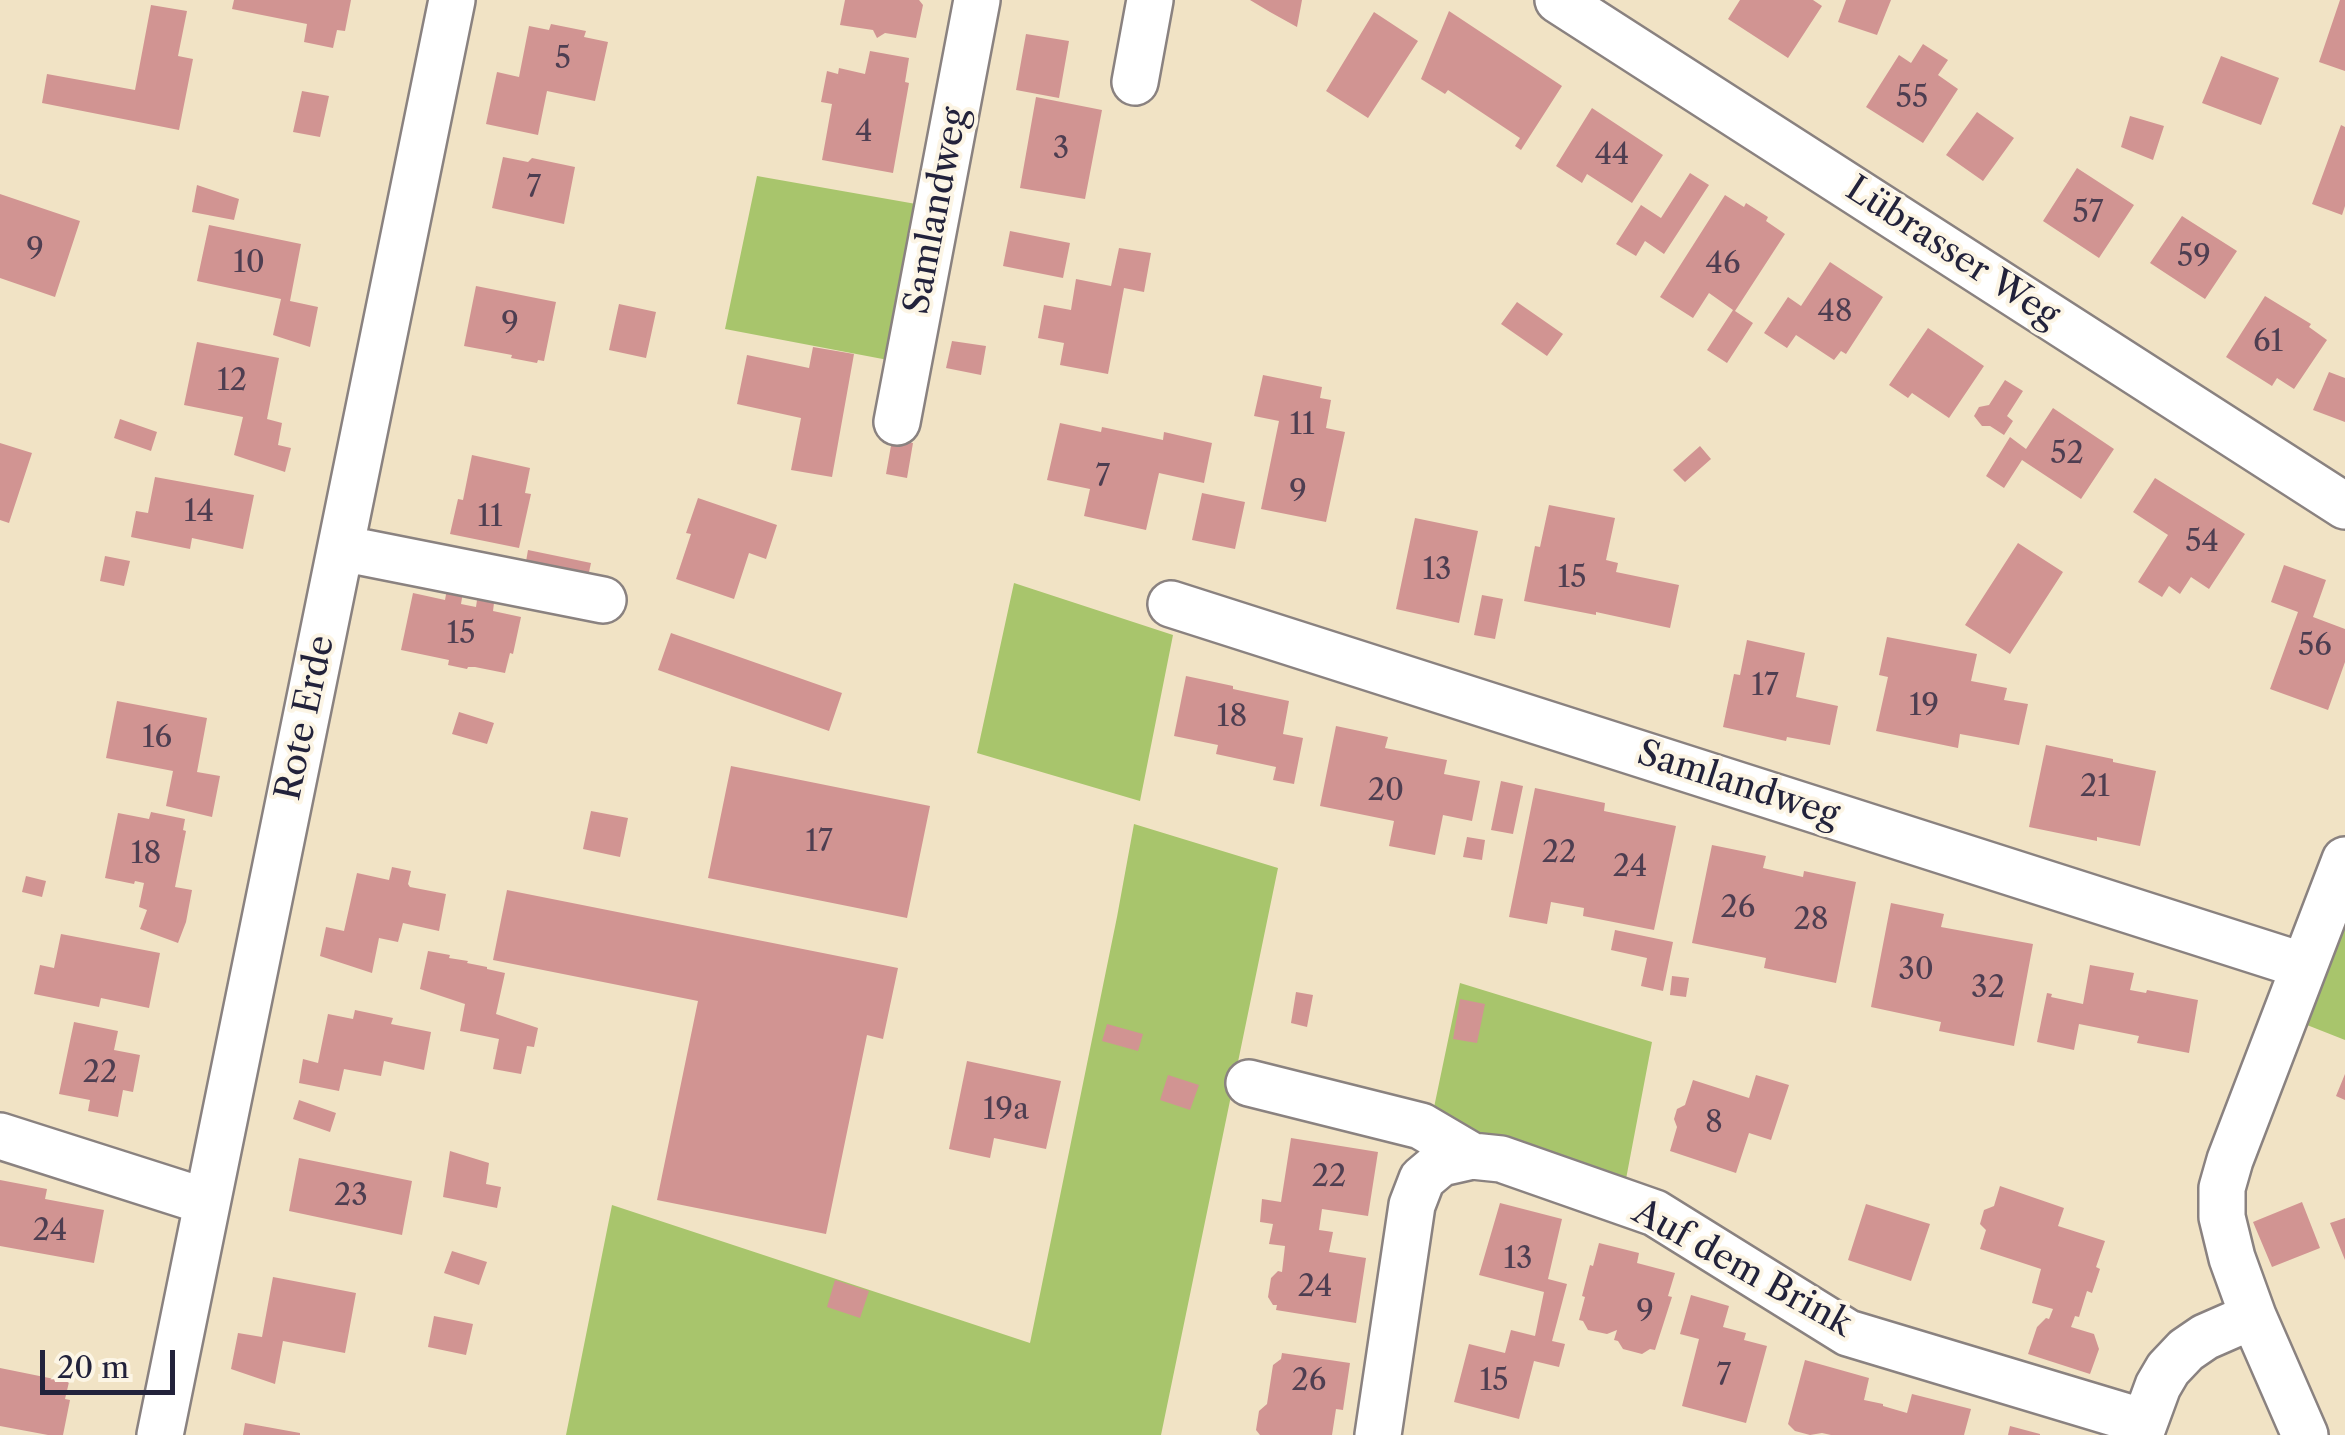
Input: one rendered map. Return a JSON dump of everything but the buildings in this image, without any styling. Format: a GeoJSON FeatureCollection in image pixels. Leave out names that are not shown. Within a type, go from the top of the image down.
{"type":"FeatureCollection","features":[{"type":"Feature","properties":{"kind":"street","name":"Rote Erde"},"geometry":{"type":"LineString","coordinates":[[160,1435],[452,0]]}},
{"type":"Feature","properties":{"kind":"street","name":"Samlandweg"},"geometry":{"type":"LineString","coordinates":[[897,422],[977,0]]}},
{"type":"Feature","properties":{"kind":"street"},"geometry":{"type":"LineString","coordinates":[[1135,82],[1150,0]]}},
{"type":"Feature","properties":{"kind":"street","name":"Lübrasser Weg"},"geometry":{"type":"LineString","coordinates":[[1558,0],[2345,506]]}},
{"type":"Feature","properties":{"kind":"street"},"geometry":{"type":"LineString","coordinates":[[341,548],[603,600]]}},
{"type":"Feature","properties":{"kind":"street","name":"Samlandweg"},"geometry":{"type":"LineString","coordinates":[[1171,604],[2304,966]]}},
{"type":"Feature","properties":{"kind":"street"},"geometry":{"type":"LineString","coordinates":[[2305,1435],[2232,1258],[2222,1217],[2222,1188],[2345,860]]}},
{"type":"Feature","properties":{"kind":"street"},"geometry":{"type":"LineString","coordinates":[[1248,1084],[1422,1126],[1472,1156]]}},
{"type":"Feature","properties":{"kind":"street"},"geometry":{"type":"LineString","coordinates":[[0,1136],[207,1202]]}},
{"type":"Feature","properties":{"kind":"street"},"geometry":{"type":"LineString","coordinates":[[1378,1435],[1412,1205],[1422,1179],[1441,1163],[1472,1156]]}},
{"type":"Feature","properties":{"kind":"street","name":"Auf dem Brink"},"geometry":{"type":"LineString","coordinates":[[1472,1156],[1501,1159],[1655,1212],[1848,1333],[2142,1429]]}},
{"type":"Feature","properties":{"kind":"street"},"geometry":{"type":"LineString","coordinates":[[2142,1429],[2158,1386],[2186,1350],[2253,1316]]}},
{"type":"Feature","properties":{"kind":"green space"},"geometry":{"type":"Polygon","coordinates":[[[757,176],[916,204],[888,360],[725,329],[757,176]]]}},
{"type":"Feature","properties":{"kind":"green space"},"geometry":{"type":"Polygon","coordinates":[[[1014,583],[1173,635],[1140,801],[977,753],[1014,583]]]}},
{"type":"Feature","properties":{"kind":"green space"},"geometry":{"type":"Polygon","coordinates":[[[1134,824],[1278,868],[1161,1435],[566,1435],[612,1205],[1030,1343],[1134,824]]]}},
{"type":"Feature","properties":{"kind":"green space"},"geometry":{"type":"Polygon","coordinates":[[[2345,926],[2345,1040],[2307,1025],[2345,926]]]}},
{"type":"Feature","properties":{"kind":"green space"},"geometry":{"type":"Polygon","coordinates":[[[1460,983],[1652,1042],[1626,1179],[1432,1117],[1460,983]]]}}]}
